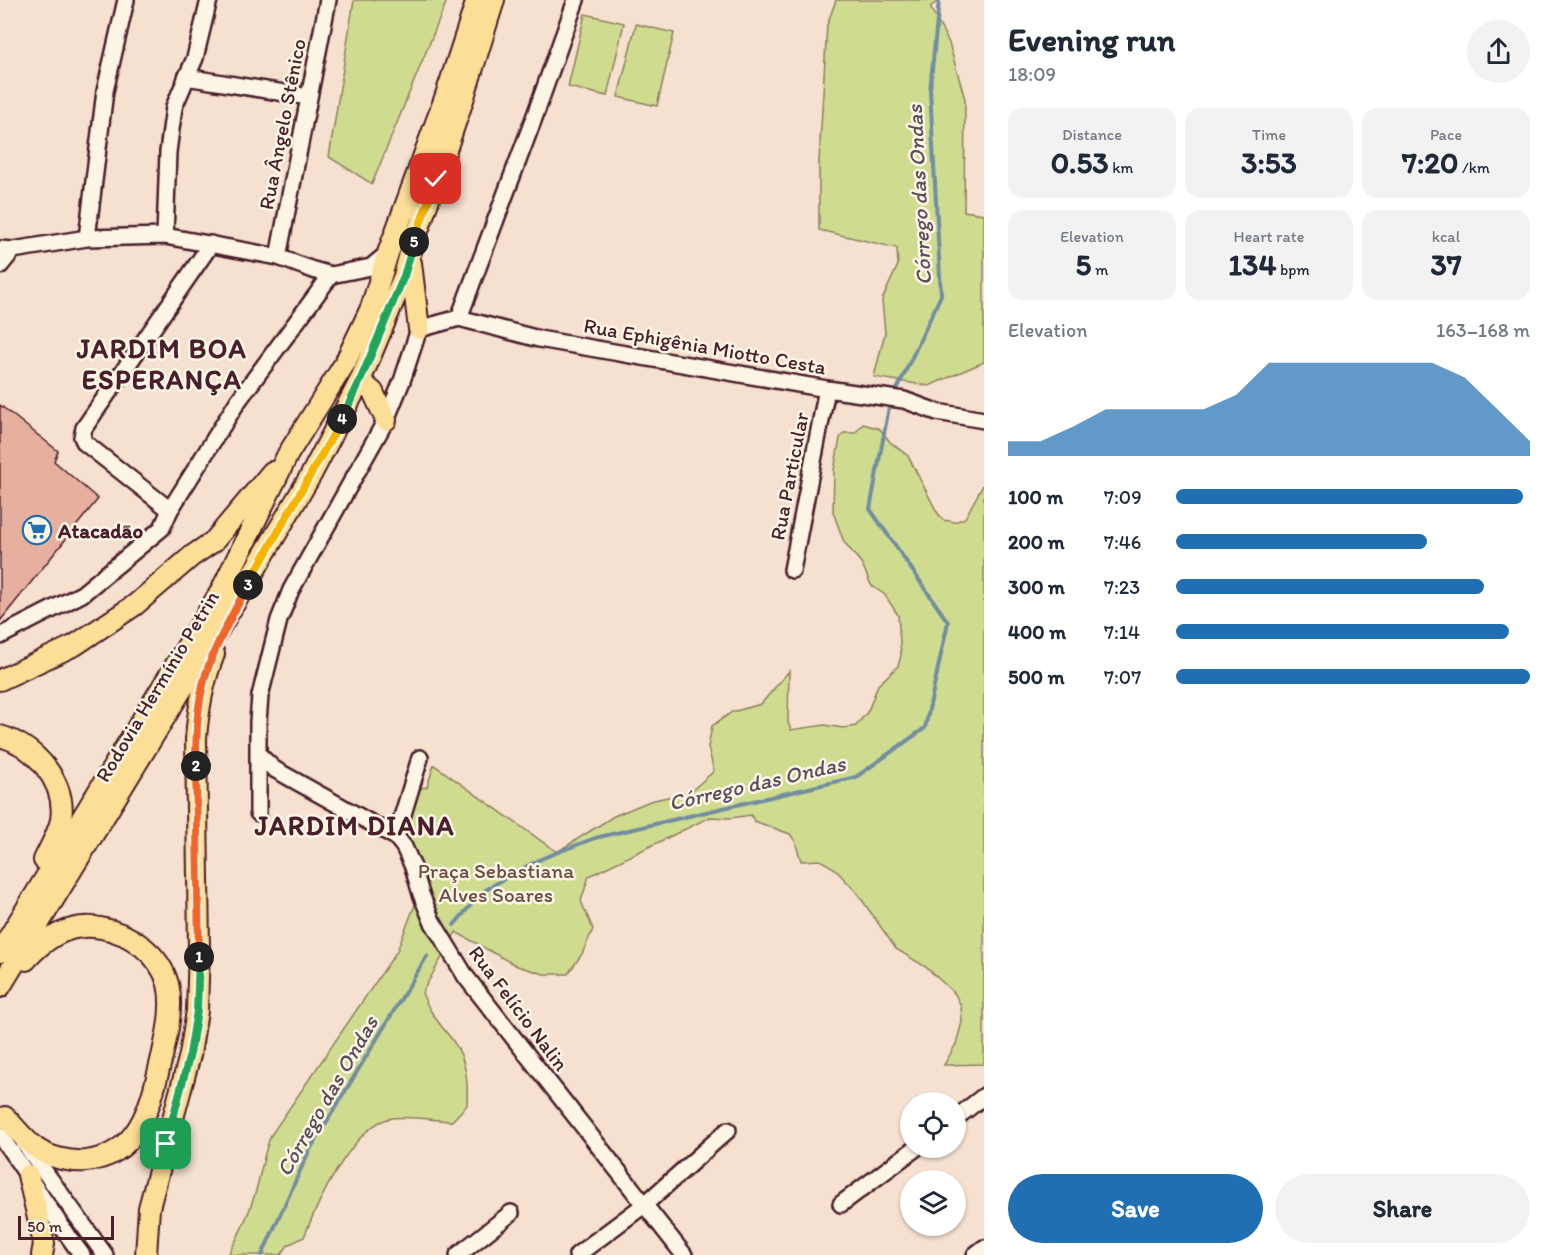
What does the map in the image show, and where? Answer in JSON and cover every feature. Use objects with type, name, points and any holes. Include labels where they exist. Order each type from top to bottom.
[{"type":"main road","name":"Rodovia Hermínio Petrin","points":[[0,951],[221,591],[288,454],[345,363],[365,323],[445,98],[477,0]]},
{"type":"main road","name":"Rodovia Hermínio Petrin","points":[[0,987],[256,568],[311,475],[360,381],[404,276],[494,0]]},
{"type":"main road","points":[[410,254],[419,329]]},
{"type":"main road","points":[[360,381],[373,393],[386,420]]},
{"type":"main road","points":[[0,680],[75,645],[135,605],[192,556],[214,541],[233,515],[288,454]]},
{"type":"main road","points":[[146,1255],[149,1208],[190,1054],[197,1011],[200,948],[196,739],[198,714],[206,674],[256,568]]},
{"type":"main road","points":[[0,736],[14,739],[27,747],[39,759],[53,781],[60,799],[61,818],[58,831],[0,951]]},
{"type":"main road","points":[[0,993],[39,944],[68,929],[94,926],[115,931],[137,942],[155,959],[168,983],[169,1008],[168,1035],[150,1106],[136,1132],[120,1149],[99,1160],[78,1161],[55,1157],[36,1148],[2,1113]]},
{"type":"main road","points":[[28,1175],[44,1244],[42,1255]]},
{"type":"street","points":[[87,238],[105,91],[126,0]]},
{"type":"street","points":[[165,236],[168,152],[174,107],[195,58],[209,0]]},
{"type":"street","name":"Rua Ângelo Stênico","points":[[278,257],[328,0]]},
{"type":"street","points":[[258,813],[260,696],[279,620],[291,590],[386,420],[419,329],[459,318],[576,0]]},
{"type":"street","points":[[186,77],[309,98]]},
{"type":"street","points":[[0,266],[7,250],[87,238],[165,236],[278,257],[331,275],[371,267],[388,254]]},
{"type":"street","points":[[170,510],[85,443],[82,434],[211,244]]},
{"type":"street","points":[[0,636],[82,594],[162,528],[170,510],[238,401],[331,275]]},
{"type":"street","name":"Rua Ephigênia Miotto Cesta","points":[[459,318],[539,339],[827,389],[904,400],[937,412],[984,420]]},
{"type":"street","name":"Rua Particular","points":[[792,570],[827,389]]},
{"type":"street","points":[[258,754],[274,769],[307,789],[396,837],[420,758]]},
{"type":"street","name":"Rua Felício Nalin","points":[[396,837],[404,847],[413,867],[432,921],[466,977],[684,1255]]},
{"type":"street","points":[[966,1110],[984,1096]]},
{"type":"street","points":[[2,1113],[105,1255]]},
{"type":"street","points":[[577,1255],[644,1205],[728,1130]]},
{"type":"street","points":[[0,1137],[28,1175],[57,1223],[82,1255]]},
{"type":"street","points":[[842,1204],[903,1158]]},
{"type":"street","points":[[458,1255],[511,1213]]},
{"type":"street","points":[[975,1255],[984,1248]]},
{"type":"green space","points":[[354,0],[445,0],[446,3],[372,184],[329,157]]},
{"type":"green space","points":[[836,0],[940,0],[930,7],[949,43],[965,99],[964,211],[984,214],[984,362],[929,386],[874,377],[885,333],[882,300],[898,265],[897,248],[819,230],[819,161],[827,25]]},
{"type":"green space","points":[[585,14],[624,23],[607,96],[568,87]]},
{"type":"green space","points":[[636,24],[674,33],[657,106],[618,97]]},
{"type":"green space","name":"Praça Sebastiana Alves Soares","points":[[863,424],[880,429],[890,442],[908,456],[943,520],[955,522],[965,518],[984,483],[984,1064],[944,1065],[956,1044],[962,1022],[961,1006],[955,994],[926,967],[896,949],[858,894],[834,868],[820,860],[801,861],[795,841],[790,834],[754,821],[751,815],[731,818],[710,817],[589,876],[581,901],[593,929],[582,954],[568,974],[544,974],[517,966],[456,932],[422,993],[432,1013],[458,1048],[467,1080],[467,1105],[452,1121],[392,1118],[378,1123],[364,1134],[339,1167],[304,1237],[288,1245],[281,1255],[228,1255],[252,1202],[271,1135],[397,951],[425,879],[411,844],[409,824],[414,802],[421,788],[427,787],[434,765],[557,852],[614,816],[650,801],[690,792],[714,771],[708,747],[712,726],[732,712],[761,704],[789,671],[788,722],[791,730],[825,725],[843,728],[856,726],[868,711],[878,685],[898,666],[901,656],[898,615],[885,595],[871,585],[862,564],[844,542],[833,512],[834,470],[840,438],[844,433],[855,433]]},
{"type":"building","name":"Atacadão","points":[[0,405],[58,451],[54,461],[98,499],[0,621]]},
{"type":"waterway","name":"Córrego das Ondas","points":[[895,394],[941,295],[930,90],[939,0]]},
{"type":"waterway","name":"Córrego das Ondas","points":[[454,925],[481,893],[543,858],[595,838],[856,777],[925,728],[948,622],[870,509],[892,401]]},
{"type":"waterway","name":"Córrego das Ondas","points":[[262,1255],[309,1151],[427,956]]},
{"type":"place","name":"Atacadão","points":[[37,530]]},
{"type":"district","name":"JARDIM BOA ESPERANÇA","points":[[162,364]]},
{"type":"district","name":"JARDIM DIANA","points":[[355,825]]},
{"type":"route","points":[[166,1144],[190,1054],[197,1011],[200,948],[196,739],[198,714],[206,674],[256,568],[311,475],[360,381],[404,276],[436,179]]}]
